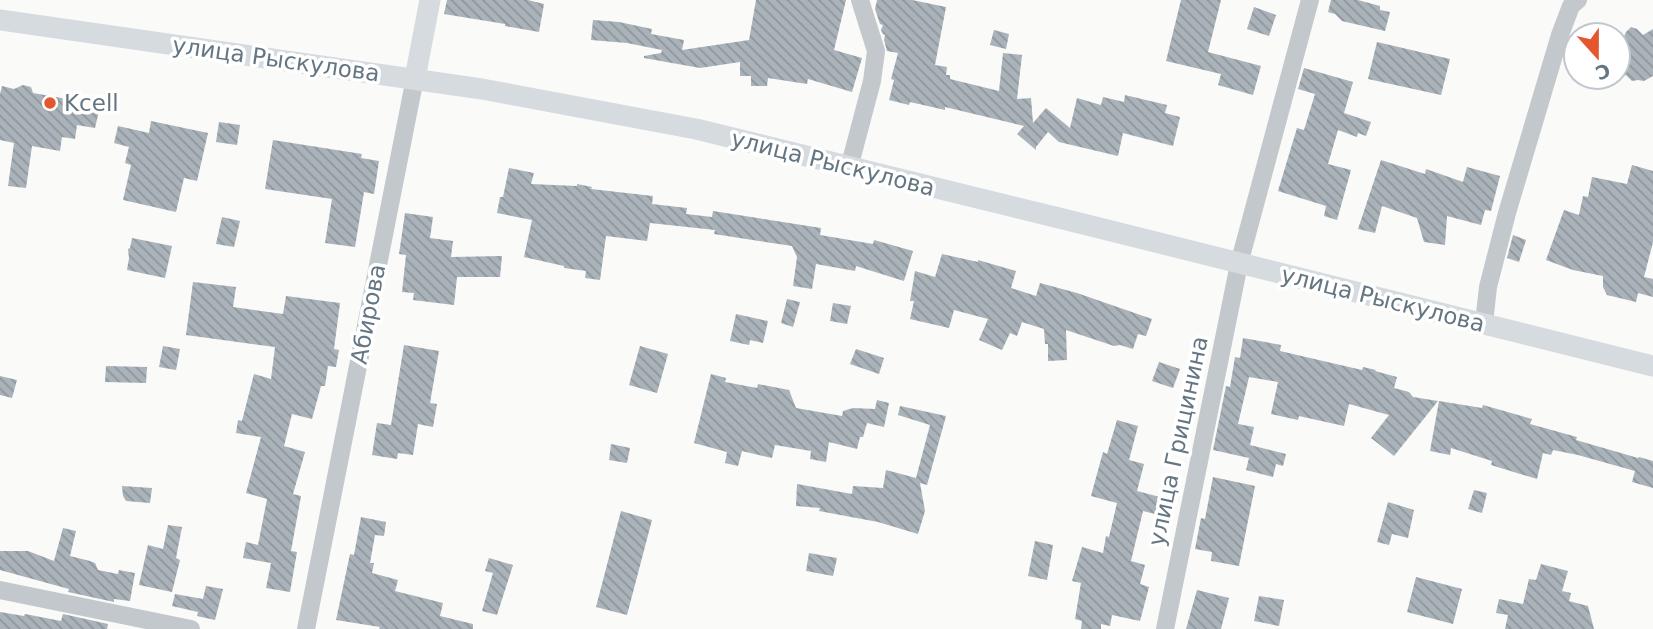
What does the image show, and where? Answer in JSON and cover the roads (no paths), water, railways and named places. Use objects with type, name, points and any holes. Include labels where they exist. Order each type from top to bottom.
[{"type":"main road","name":"Абирова","points":[[415,78],[429,0]]},
{"type":"main road","name":"улица Рыскулова","points":[[0,20],[415,78],[696,130],[1653,366]]},
{"type":"street","points":[[849,168],[872,81],[876,51],[860,0]]},
{"type":"street","name":"улица Грицинина","points":[[1165,629],[1239,264],[1310,0]]},
{"type":"street","points":[[1483,323],[1488,287],[1507,213],[1560,35],[1571,6],[1578,0]]},
{"type":"street","name":"Абирова","points":[[306,629],[415,78]]},
{"type":"street","points":[[0,590],[191,629]]},
{"type":"place","name":"Kcell","points":[[50,103]]}]
